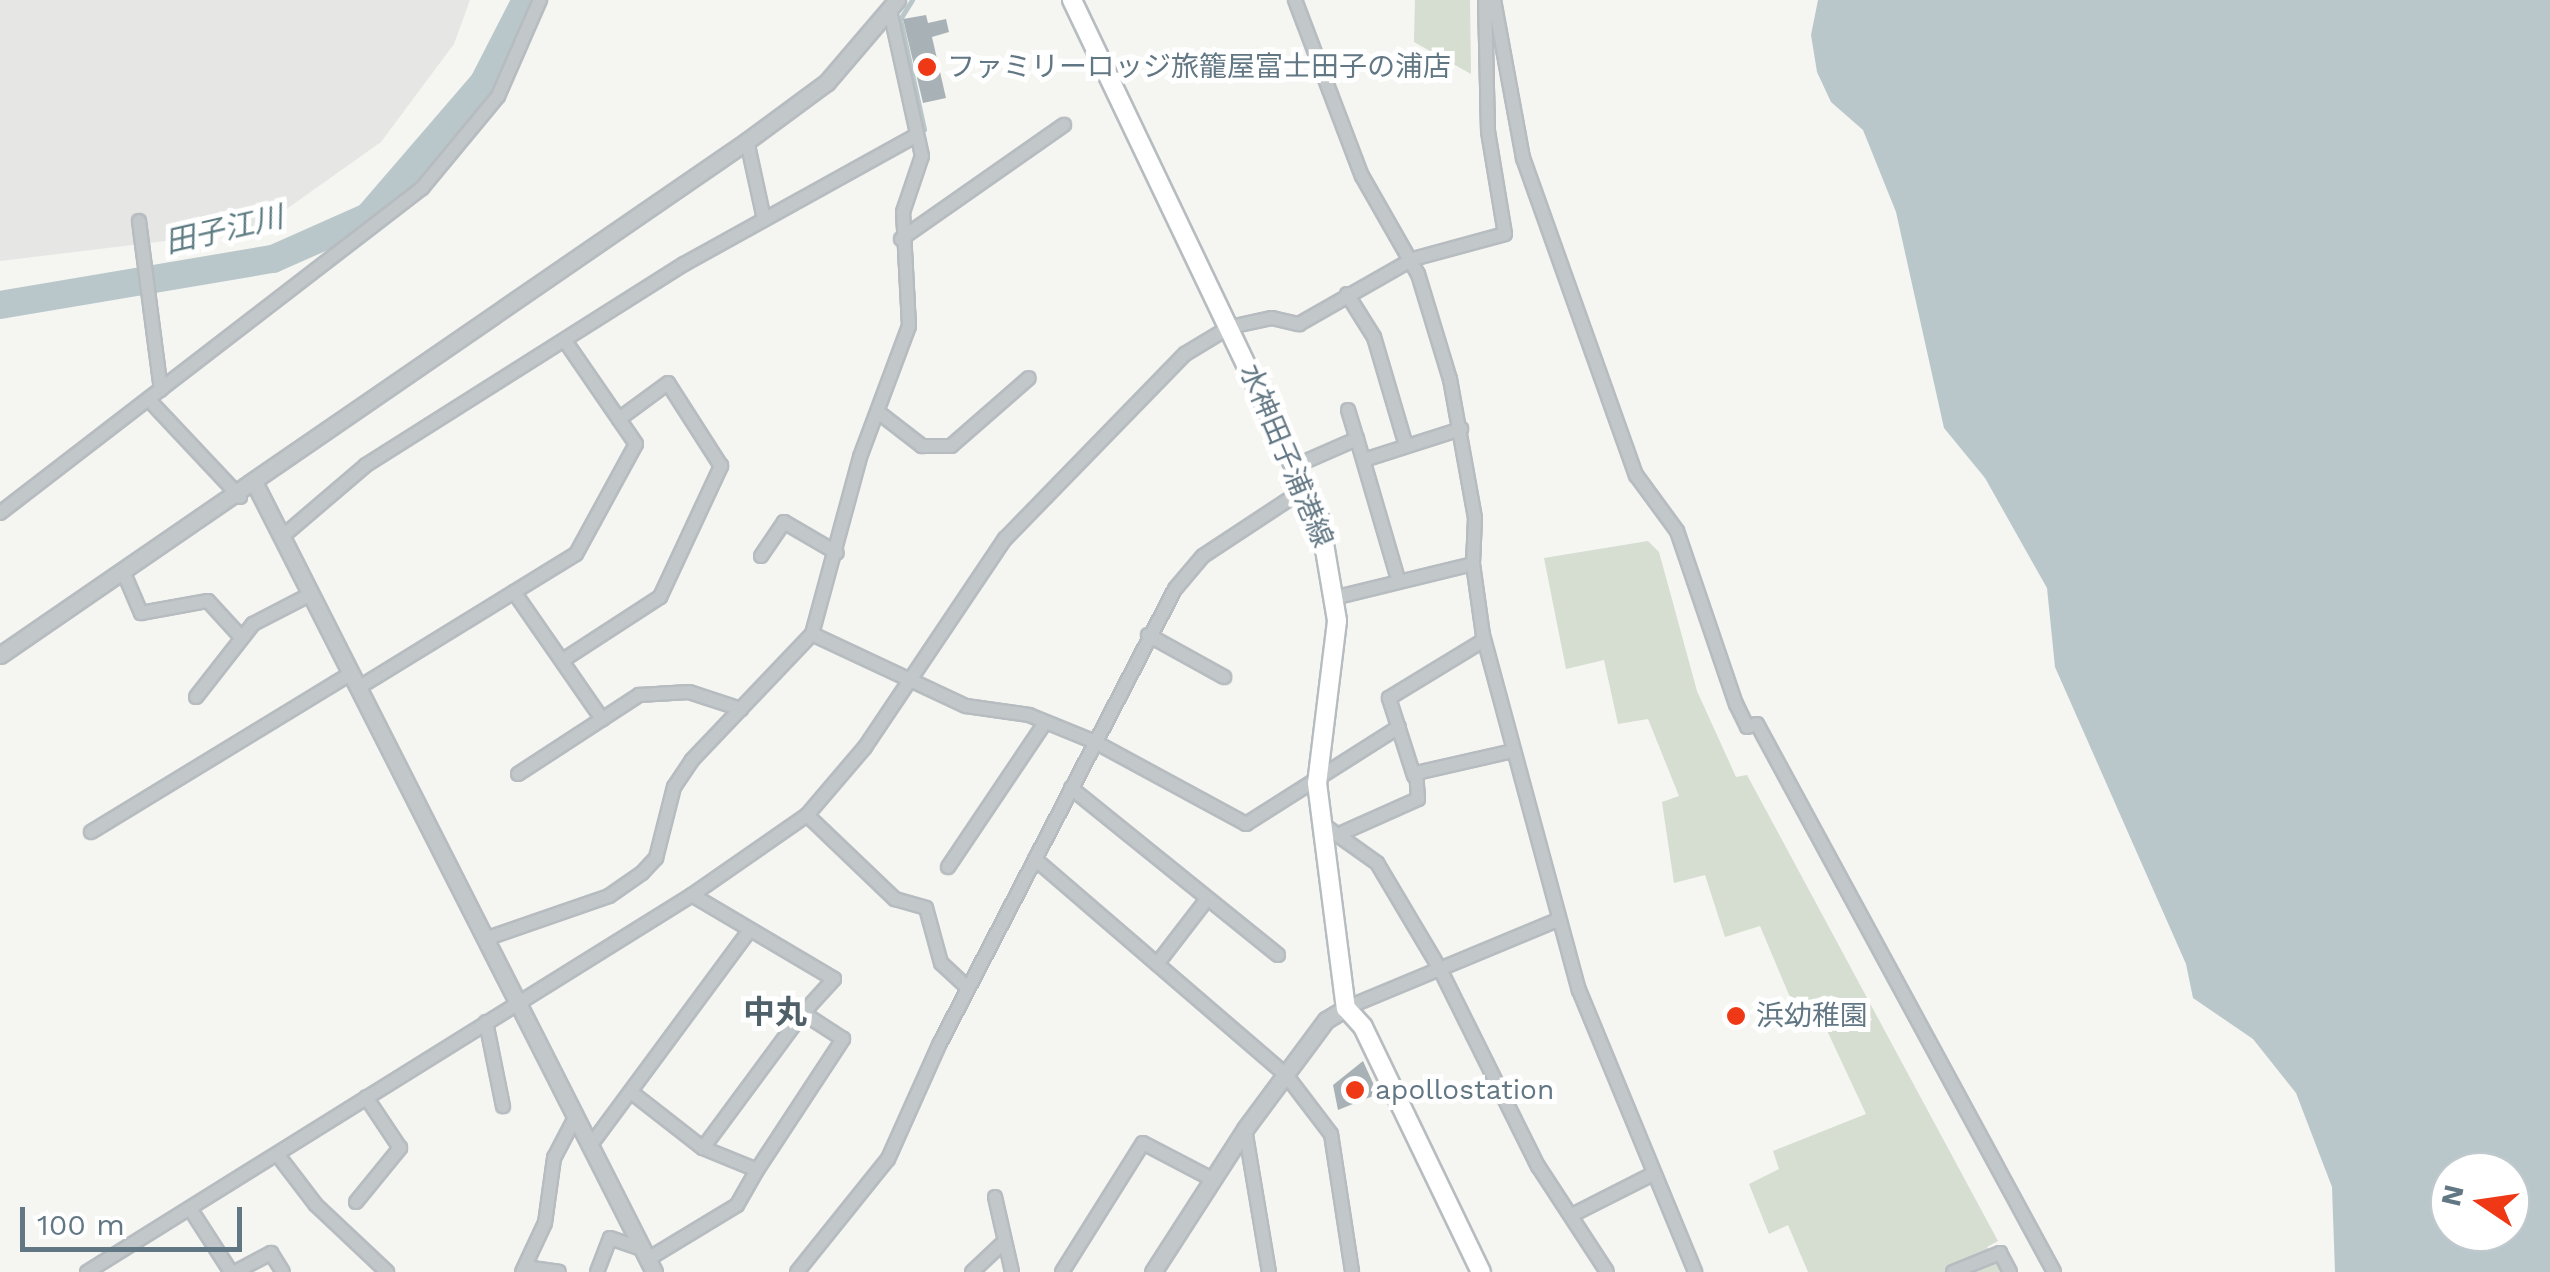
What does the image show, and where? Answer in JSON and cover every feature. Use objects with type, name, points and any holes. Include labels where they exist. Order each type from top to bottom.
[{"type":"main road","name":"水神田子浦港線","points":[[1072,0],[1306,488],[1338,597],[1317,779],[1334,829],[1346,1008],[1363,1027],[1481,1272]]},
{"type":"street","points":[[0,513],[422,188],[498,96],[540,0]]},
{"type":"street","points":[[1295,0],[1362,176],[1413,259],[1462,429],[1474,502],[1473,564],[1484,640],[1558,920],[1653,1174],[1695,1272]]},
{"type":"street","points":[[87,1272],[692,895],[806,815],[1046,491],[1185,354],[1230,327],[1272,318],[1300,324],[1413,259],[1506,234],[1488,132],[1485,0]]},
{"type":"street","points":[[1494,0],[1523,158],[1636,475],[1677,531],[1736,704],[1748,727],[1758,724],[2054,1272]]},
{"type":"street","points":[[485,938],[609,896],[642,873],[656,858],[674,787],[812,634],[878,412],[909,326],[901,240],[922,156],[894,6]]},
{"type":"street","points":[[0,655],[256,486],[747,140],[826,82],[894,6]]},
{"type":"street","points":[[901,240],[1064,125]]},
{"type":"street","points":[[283,536],[366,465],[764,219],[917,135]]},
{"type":"street","points":[[747,140],[764,219]]},
{"type":"street","points":[[139,220],[147,302],[162,390]]},
{"type":"street","points":[[1347,294],[1374,336],[1405,442]]},
{"type":"street","points":[[91,832],[576,554],[636,444],[566,342]]},
{"type":"street","points":[[878,412],[922,446],[951,446],[1029,378]]},
{"type":"street","points":[[563,660],[660,597],[722,466],[668,384],[619,419]]},
{"type":"street","points":[[149,400],[240,497]]},
{"type":"street","points":[[1348,410],[1367,459],[1398,578]]},
{"type":"street","points":[[1367,459],[1405,442],[1462,429]]},
{"type":"street","points":[[1304,462],[1357,439]]},
{"type":"street","points":[[256,486],[648,1260]]},
{"type":"street","points":[[797,1272],[888,1159],[968,988],[1148,636],[1203,556],[1306,488]]},
{"type":"street","points":[[761,556],[784,522],[838,553]]},
{"type":"street","points":[[1338,597],[1398,578],[1473,564]]},
{"type":"street","points":[[123,571],[141,613],[208,601],[241,636]]},
{"type":"street","points":[[514,592],[602,719]]},
{"type":"street","points":[[196,698],[241,636],[310,594]]},
{"type":"street","points":[[812,634],[913,675],[966,706],[1044,724],[1095,742],[1246,824],[1399,728]]},
{"type":"street","points":[[1148,636],[1224,677]]},
{"type":"street","points":[[1334,829],[1418,799],[1389,698],[1484,640]]},
{"type":"street","points":[[518,774],[638,695],[665,691],[741,709]]},
{"type":"street","points":[[948,867],[1044,724]]},
{"type":"street","points":[[1414,776],[1514,752]]},
{"type":"street","points":[[1071,788],[1204,903],[1234,916],[1278,955]]},
{"type":"street","points":[[806,815],[895,899],[926,908],[941,963],[968,988]]},
{"type":"street","points":[[1334,829],[1377,863],[1440,969],[1538,1166],[1606,1272]]},
{"type":"street","points":[[1035,859],[1286,1074],[1331,1134],[1352,1272]]},
{"type":"street","points":[[692,895],[747,934],[834,979],[803,1013],[703,1148]]},
{"type":"street","points":[[1157,964],[1204,903]]},
{"type":"street","points":[[1153,1272],[1245,1130],[1326,1020],[1346,1008],[1558,920]]},
{"type":"street","points":[[590,1146],[747,934]]},
{"type":"street","points":[[648,1260],[736,1205],[843,1038],[803,1013]]},
{"type":"street","points":[[486,1022],[503,1106]]},
{"type":"street","points":[[631,1092],[703,1148],[757,1170]]},
{"type":"street","points":[[356,1202],[400,1148],[366,1098]]},
{"type":"street","points":[[559,1272],[524,1270],[546,1223],[554,1158],[576,1116]]},
{"type":"street","points":[[1245,1130],[1270,1272]]},
{"type":"street","points":[[1062,1272],[1143,1143],[1212,1179]]},
{"type":"street","points":[[277,1154],[316,1205],[386,1272]]},
{"type":"street","points":[[1572,1215],[1653,1174]]},
{"type":"street","points":[[994,1197],[1012,1272]]},
{"type":"street","points":[[191,1210],[233,1272],[271,1253],[283,1272]]},
{"type":"street","points":[[597,1272],[610,1238],[648,1260]]},
{"type":"street","points":[[972,1272],[1004,1242]]},
{"type":"street","points":[[1953,1272],[2000,1253],[2010,1272]]},
{"type":"shaded area","points":[[0,0],[470,0],[454,44],[381,142],[257,230],[0,261]]},
{"type":"shaded area","points":[[1415,0],[1470,0],[1471,74],[1414,42]]},
{"type":"shaded area","points":[[1818,0],[2550,0],[2550,1272],[2335,1272],[2332,1187],[2296,1093],[2253,1039],[2193,998],[2186,964],[2055,667],[2047,588],[1985,478],[1944,428],[1896,212],[1863,130],[1831,102],[1817,72],[1811,35]]},
{"type":"shaded area","points":[[1648,541],[1659,552],[1697,691],[1736,777],[1747,775],[1998,1241],[1987,1247],[2003,1272],[1808,1272],[1788,1225],[1769,1234],[1749,1184],[1779,1169],[1773,1151],[1866,1114],[1823,1022],[1803,1028],[1760,926],[1725,937],[1705,875],[1674,883],[1662,802],[1679,796],[1648,719],[1618,724],[1604,660],[1566,669],[1544,558]]},
{"type":"building","name":"ファミリーロッジ旅籠屋富士田子の浦店","points":[[926,15],[928,23],[946,19],[949,32],[932,37],[946,98],[923,103],[903,19]]},
{"type":"building","name":"apollostation","points":[[1363,1061],[1378,1094],[1338,1110],[1333,1085]]},
{"type":"waterway","name":"田子江川","points":[[0,305],[273,259],[368,217],[484,82],[526,0]]},
{"type":"waterway","points":[[912,0],[900,19],[924,129]]},
{"type":"place","name":"ファミリーロッジ旅籠屋富士田子の浦店","points":[[927,67]]},
{"type":"place","name":"浜幼稚園","points":[[1736,1016]]},
{"type":"place","name":"apollostation","points":[[1355,1090]]},
{"type":"district","name":"中丸","points":[[775,1012]]}]
